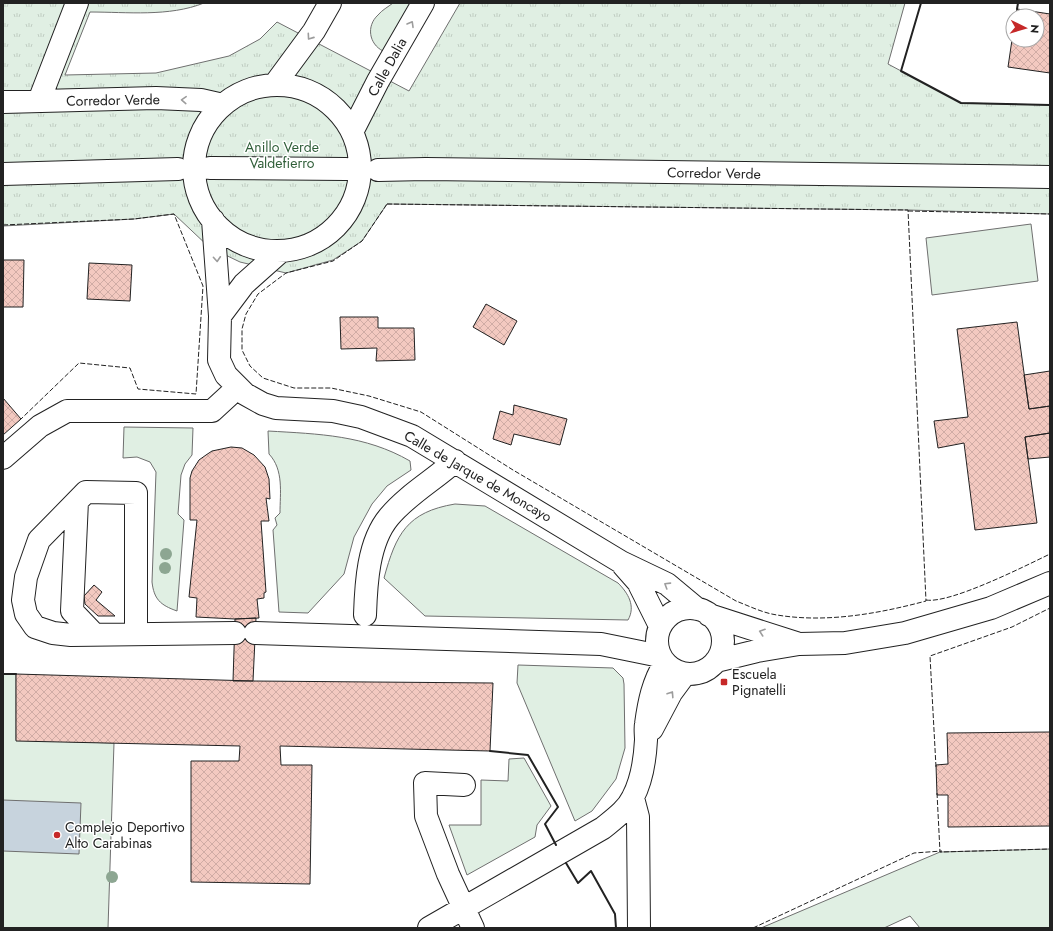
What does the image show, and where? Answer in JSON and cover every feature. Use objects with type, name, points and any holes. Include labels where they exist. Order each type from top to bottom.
[{"type":"street","points":[[39,101],[77,3]]},
{"type":"street","points":[[275,84],[314,31],[330,3]]},
{"type":"street","name":"Calle Dalia","points":[[352,132],[378,81],[423,3]]},
{"type":"street","points":[[275,84],[294,86],[318,95],[328,102],[342,116],[352,132],[358,151],[360,170],[357,189],[352,204],[343,218],[332,230],[305,246],[281,251],[262,249],[236,240],[213,220],[203,204],[197,190],[194,168],[196,151],[202,133],[211,118],[223,105],[238,94],[256,87],[275,84]]},
{"type":"street","name":"Corredor Verde","points":[[3,102],[156,98],[201,100],[223,105]]},
{"type":"street","points":[[210,168],[346,170]]},
{"type":"street","points":[[3,174],[178,169]]},
{"type":"street","name":"Corredor Verde","points":[[378,170],[426,169],[1050,178]]},
{"type":"street","name":"Calle de Jarque de Moncayo","points":[[213,220],[220,316],[220,360],[226,375],[237,388],[258,402],[269,406],[290,410],[333,411],[382,423],[418,439],[621,562],[667,584],[703,612],[799,644]]},
{"type":"street","points":[[220,316],[244,284],[281,251]]},
{"type":"street","points":[[3,458],[40,426],[66,411],[212,411],[237,388]]},
{"type":"street","points":[[365,615],[366,585],[370,562],[378,537],[388,517],[455,461]]},
{"type":"street","points":[[136,634],[136,493],[86,492],[38,540],[26,577],[23,600],[26,614],[35,627],[53,633],[94,634],[136,634],[245,633],[601,644],[662,659],[677,672],[685,674],[699,673],[716,661],[722,645],[722,636],[719,628],[703,612],[687,608],[667,617],[659,629],[657,640],[662,659],[652,690],[646,726],[646,740],[641,778],[633,798],[621,813],[603,828],[469,918],[429,928]]},
{"type":"street","points":[[77,501],[72,611],[94,634]]},
{"type":"street","name":"Calle de Jarque de Moncayo","points":[[621,562],[638,582],[659,629]]},
{"type":"street","name":"Calle de Jarque de Moncayo","points":[[716,661],[757,651],[799,644],[845,643],[905,633],[991,608],[1050,583]]},
{"type":"street","points":[[601,644],[659,629]]},
{"type":"street","points":[[646,740],[671,693],[685,674]]},
{"type":"street","points":[[464,785],[426,783],[426,816],[448,874],[469,918]]},
{"type":"street","points":[[633,798],[638,817],[639,928]]},
{"type":"green space","name":"Anillo Verde Valdefierro","points":[[3,3],[204,3],[162,12],[90,12],[65,75],[156,73],[229,56],[260,39],[277,22],[409,91],[460,3],[905,3],[888,64],[961,103],[1050,105],[1050,214],[908,210],[387,204],[362,241],[333,260],[286,273],[240,262],[209,247],[174,214],[134,219],[3,226]]},
{"type":"green space","points":[[393,3],[411,3],[383,51],[378,48],[372,39],[372,24],[374,19],[381,12]]},
{"type":"green space","points":[[1031,224],[1038,281],[932,295],[926,238]]},
{"type":"green space","points":[[124,427],[193,428],[192,455],[185,464],[181,475],[178,514],[184,520],[177,611],[159,601],[154,593],[152,582],[156,472],[150,462],[137,457],[123,458]]},
{"type":"green space","points":[[268,431],[341,437],[376,446],[393,452],[410,461],[411,470],[387,486],[372,504],[354,537],[344,574],[308,613],[279,612],[273,530],[277,525],[275,518],[280,513],[280,482],[277,467],[269,454]]},
{"type":"green space","points":[[455,504],[485,506],[618,583],[628,595],[630,600],[631,610],[628,620],[425,616],[384,578],[393,549],[399,537],[406,528],[415,519],[425,513]]},
{"type":"green space","points":[[518,665],[613,668],[623,678],[625,748],[616,779],[592,811],[575,821],[517,683]]},
{"type":"green space","name":"Complejo Deportivo Alto Carabinas","points":[[3,674],[16,674],[16,740],[114,743],[108,928],[3,928]]},
{"type":"green space","points":[[524,758],[551,806],[537,825],[535,837],[467,875],[449,825],[481,825],[481,780],[508,781],[509,759]]},
{"type":"green space","points":[[1050,849],[1050,928],[920,928],[910,916],[884,928],[761,928],[940,852]]},
{"type":"shaded area","points":[[3,800],[81,803],[79,854],[3,851]]},
{"type":"building","points":[[1045,13],[1050,14],[1050,73],[1008,67],[1011,48],[1045,48]]},
{"type":"building","points":[[3,260],[24,260],[23,307],[3,307]]},
{"type":"building","points":[[89,263],[132,265],[130,301],[87,299]]},
{"type":"building","points":[[486,304],[517,321],[504,345],[473,327]]},
{"type":"building","points":[[340,317],[378,317],[378,328],[414,328],[415,360],[376,361],[377,348],[341,349]]},
{"type":"building","points":[[1017,322],[1029,409],[1050,406],[1050,433],[1025,437],[1037,523],[975,530],[964,443],[938,448],[934,421],[968,417],[957,329]]},
{"type":"building","points":[[1050,371],[1050,406],[1029,409],[1024,375]]},
{"type":"building","points":[[3,398],[21,419],[3,435]]},
{"type":"building","points":[[514,405],[567,419],[560,445],[514,434],[511,445],[493,439],[500,411],[513,415]]},
{"type":"building","points":[[1050,433],[1050,457],[1028,459],[1025,437]]},
{"type":"building","points":[[231,447],[242,448],[254,455],[265,467],[269,479],[270,499],[266,498],[269,521],[261,521],[266,592],[264,593],[264,598],[257,599],[259,618],[235,619],[196,617],[197,598],[189,597],[197,520],[190,520],[190,478],[192,471],[199,460],[212,451]]},
{"type":"building","points":[[94,585],[102,592],[96,600],[115,616],[98,616],[85,604],[84,596]]},
{"type":"building","points":[[256,618],[253,681],[233,681],[235,619]]},
{"type":"building","points":[[16,674],[253,681],[493,683],[490,751],[280,746],[281,765],[312,765],[310,884],[191,882],[191,761],[239,761],[240,746],[16,741]]},
{"type":"building","points":[[1050,732],[1050,826],[948,827],[948,795],[937,795],[936,765],[948,764],[947,733]]},
{"type":"fence","points":[[387,204],[908,210],[926,601],[889,610],[833,618],[795,617],[761,611],[736,601],[513,470],[421,412],[369,396],[331,388],[294,388],[263,378],[250,366],[242,350],[242,329],[246,314],[258,294],[286,273],[333,261],[362,241],[387,204]]},
{"type":"fence","points":[[908,211],[1050,214]]},
{"type":"fence","points":[[3,225],[134,219],[174,214],[203,286],[196,394],[138,389],[130,368],[79,363],[21,419]]},
{"type":"fence","points":[[926,600],[937,600],[952,596],[988,583],[1050,554]]},
{"type":"fence","points":[[936,767],[930,656],[1012,627],[1050,608]]},
{"type":"fence","points":[[937,793],[940,852],[1050,849]]},
{"type":"fence","points":[[753,928],[914,853],[942,851]]},
{"type":"wall","points":[[921,3],[901,71],[961,103],[1050,105]]},
{"type":"wall","points":[[1017,8],[1018,3]]},
{"type":"wall","points":[[3,674],[16,674]]},
{"type":"wall","points":[[490,751],[528,755],[558,807],[545,824],[556,845]]},
{"type":"wall","points":[[566,863],[578,883],[591,871],[615,914],[616,928]]},
{"type":"place","name":"Escuela Pignatelli","points":[[724,682]]},
{"type":"place","name":"Complejo Deportivo Alto Carabinas","points":[[57,835]]}]
